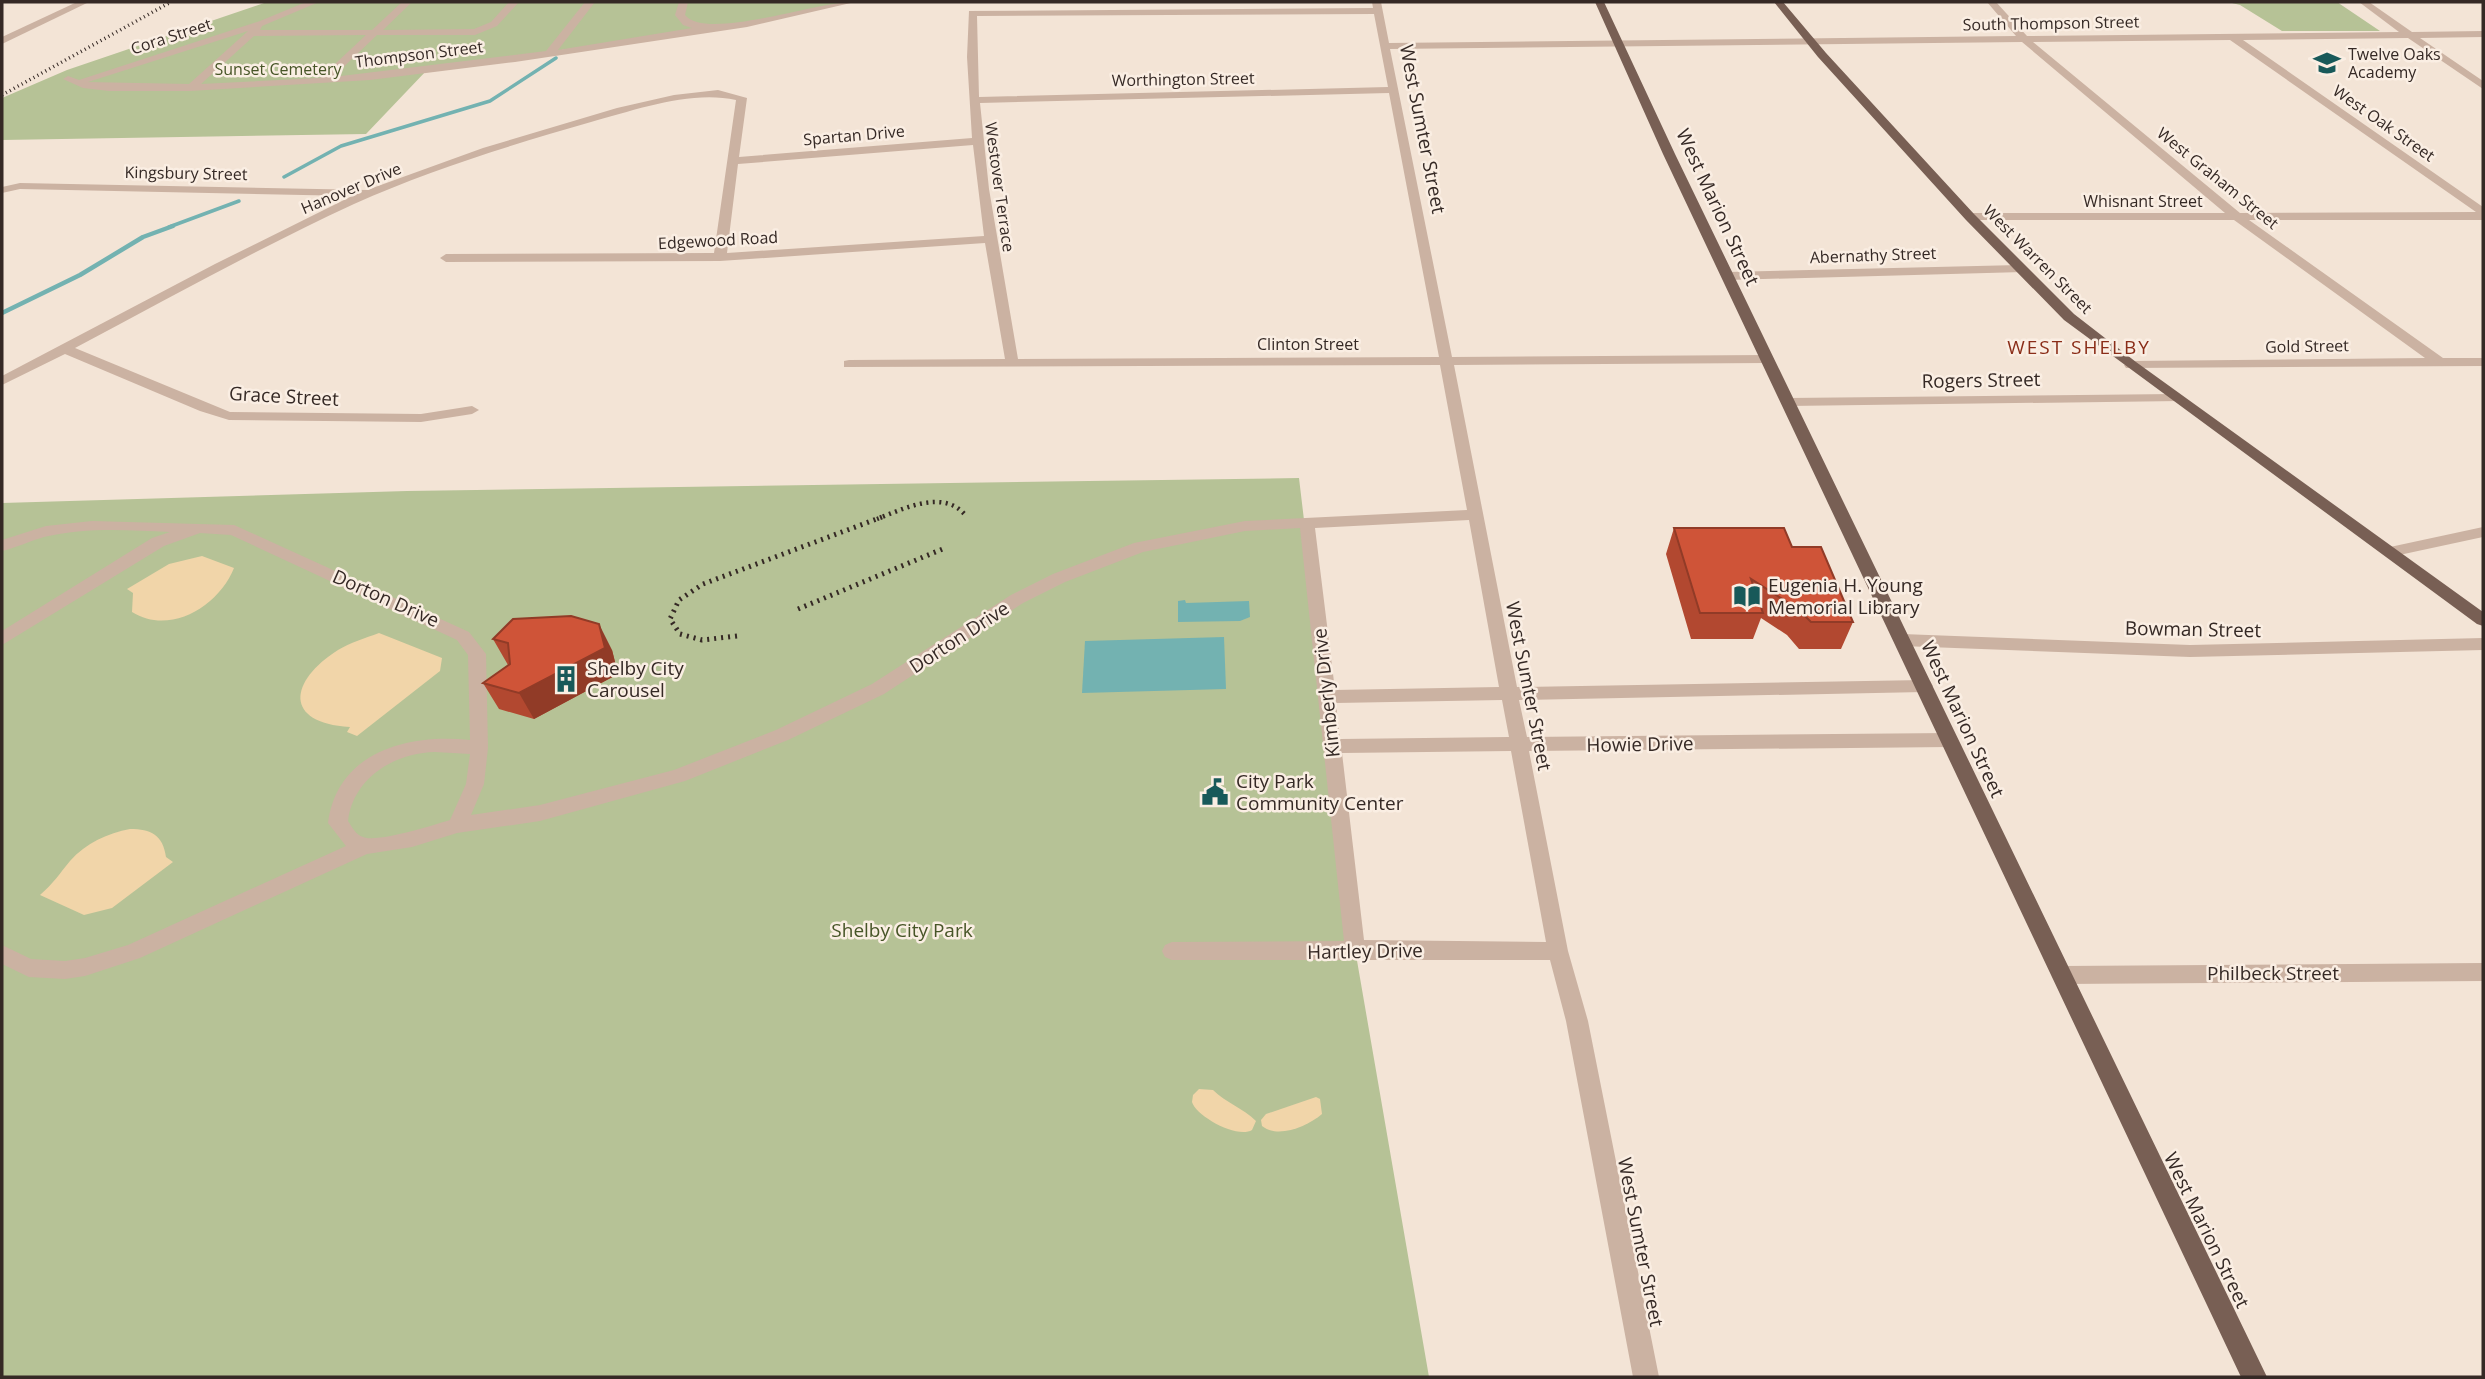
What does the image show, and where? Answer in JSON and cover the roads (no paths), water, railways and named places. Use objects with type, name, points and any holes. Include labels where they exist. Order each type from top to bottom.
[{"type":"main road","name":"West Marion Street","points":[[1600,2],[1767,359],[2254,1377]]},
{"type":"main road","name":"West Warren Street","points":[[1778,2],[1970,218],[2019,269],[2093,338],[2483,620]]},
{"type":"street","points":[[2,41],[84,2]]},
{"type":"street","name":"Cora Street","points":[[73,81],[263,23],[314,2]]},
{"type":"street","points":[[323,81],[407,2]]},
{"type":"street","points":[[252,33],[475,32],[486,30],[499,20],[514,2]]},
{"type":"street","points":[[550,53],[590,2]]},
{"type":"street","name":"Thompson Street","points":[[683,2],[680,15],[691,25],[731,24]]},
{"type":"street","name":"Thompson Street","points":[[73,81],[190,88],[323,81],[409,73],[790,16],[850,2]]},
{"type":"street","name":"West Graham Street","points":[[1991,2],[2024,39],[2236,217],[2439,362]]},
{"type":"street","points":[[2363,2],[2483,86]]},
{"type":"street","name":"Westover Terrace","points":[[1012,363],[977,141],[971,64],[972,13],[1377,7]]},
{"type":"street","name":"West Sumter Street","points":[[1377,7],[1558,951],[1577,1021],[1646,1377]]},
{"type":"street","points":[[190,88],[263,23]]},
{"type":"street","name":"South Thompson Street","points":[[1385,46],[2483,34]]},
{"type":"street","name":"West Oak Street","points":[[2233,37],[2483,214]]},
{"type":"street","name":"Worthington Street","points":[[974,100],[1394,90]]},
{"type":"street","name":"Hanover Drive","points":[[2,381],[371,193],[640,104],[704,94],[738,94],[742,98],[742,104],[734,161]]},
{"type":"street","name":"Spartan Drive","points":[[734,161],[977,141]]},
{"type":"street","points":[[720,257],[734,161]]},
{"type":"street","name":"Kingsbury Street","points":[[2,190],[20,186],[371,193]]},
{"type":"street","name":"Whisnant Street","points":[[1970,218],[2483,214]]},
{"type":"street","name":"Edgewood Road","points":[[446,258],[720,257],[991,239]]},
{"type":"street","name":"Abernathy Street","points":[[1728,276],[2019,269]]},
{"type":"street","name":"Grace Street","points":[[65,349],[229,416],[421,418],[472,410]]},
{"type":"street","name":"Clinton Street","points":[[849,364],[1767,359]]},
{"type":"street","points":[[2468,362],[2483,376]]},
{"type":"street","name":"Gold Street","points":[[2130,365],[2483,362]]},
{"type":"street","name":"Rogers Street","points":[[1788,402],[2175,397]]},
{"type":"street","name":"Dorton Drive","points":[[2,954],[29,968],[44,970],[65,970],[104,962],[133,952],[363,847],[412,839],[457,825],[540,813],[678,776],[782,735],[878,689],[1017,599],[1059,578],[1140,547],[1211,531],[1307,522],[1476,515]]},
{"type":"street","name":"Kimberly Drive","points":[[1307,522],[1355,948]]},
{"type":"street","name":"Dorton Drive","points":[[2,546],[38,535],[102,523],[224,527],[449,627],[463,636],[477,654],[479,748],[475,783],[457,825]]},
{"type":"street","name":"Dorton Drive","points":[[2,639],[143,549],[176,534],[199,528]]},
{"type":"street","points":[[2390,552],[2483,532]]},
{"type":"street","name":"Bowman Street","points":[[1902,640],[2190,651],[2483,644]]},
{"type":"street","points":[[1326,696],[1924,686]]},
{"type":"street","name":"Howie Drive","points":[[1332,746],[1949,740]]},
{"type":"street","points":[[363,847],[351,840],[338,823],[342,800],[357,777],[370,767],[404,750],[431,745],[479,748]]},
{"type":"street","name":"Hartley Drive","points":[[1172,951],[1297,952],[1355,948],[1558,951]]},
{"type":"street","name":"Philbeck Street","points":[[2062,975],[2483,972]]},
{"type":"water","points":[[1185,600],[1186,603],[1249,601],[1250,617],[1240,621],[1178,622],[1178,601]]},
{"type":"water","points":[[1224,637],[1226,689],[1082,693],[1085,641]]},
{"type":"waterway","points":[[284,177],[341,146],[490,101],[556,58]]},
{"type":"waterway","points":[[169,227],[239,201]]},
{"type":"waterway","points":[[2,313],[80,275],[143,237],[173,226]]},
{"type":"railway","points":[[2,95],[171,2]]},
{"type":"railway","points":[[877,519],[911,506],[935,502],[946,503],[966,516]]},
{"type":"railway","points":[[737,636],[702,640],[680,634],[670,619],[679,600],[703,584],[882,517]]},
{"type":"railway","points":[[798,609],[945,548]]},
{"type":"place","name":"Twelve Oaks Academy","points":[[2327,63]]},
{"type":"place","name":"Eugenia H. Young Memorial Library","points":[[1747,596]]},
{"type":"place","name":"Shelby City Carousel","points":[[566,679]]},
{"type":"place","name":"City Park Community Center","points":[[1215,792]]},
{"type":"district","name":"WEST SHELBY","points":[[2079,347]]},
{"type":"park label","name":"Sunset Cemetery","points":[[278,69]]},
{"type":"park label","name":"Shelby City Park","points":[[902,930]]}]
